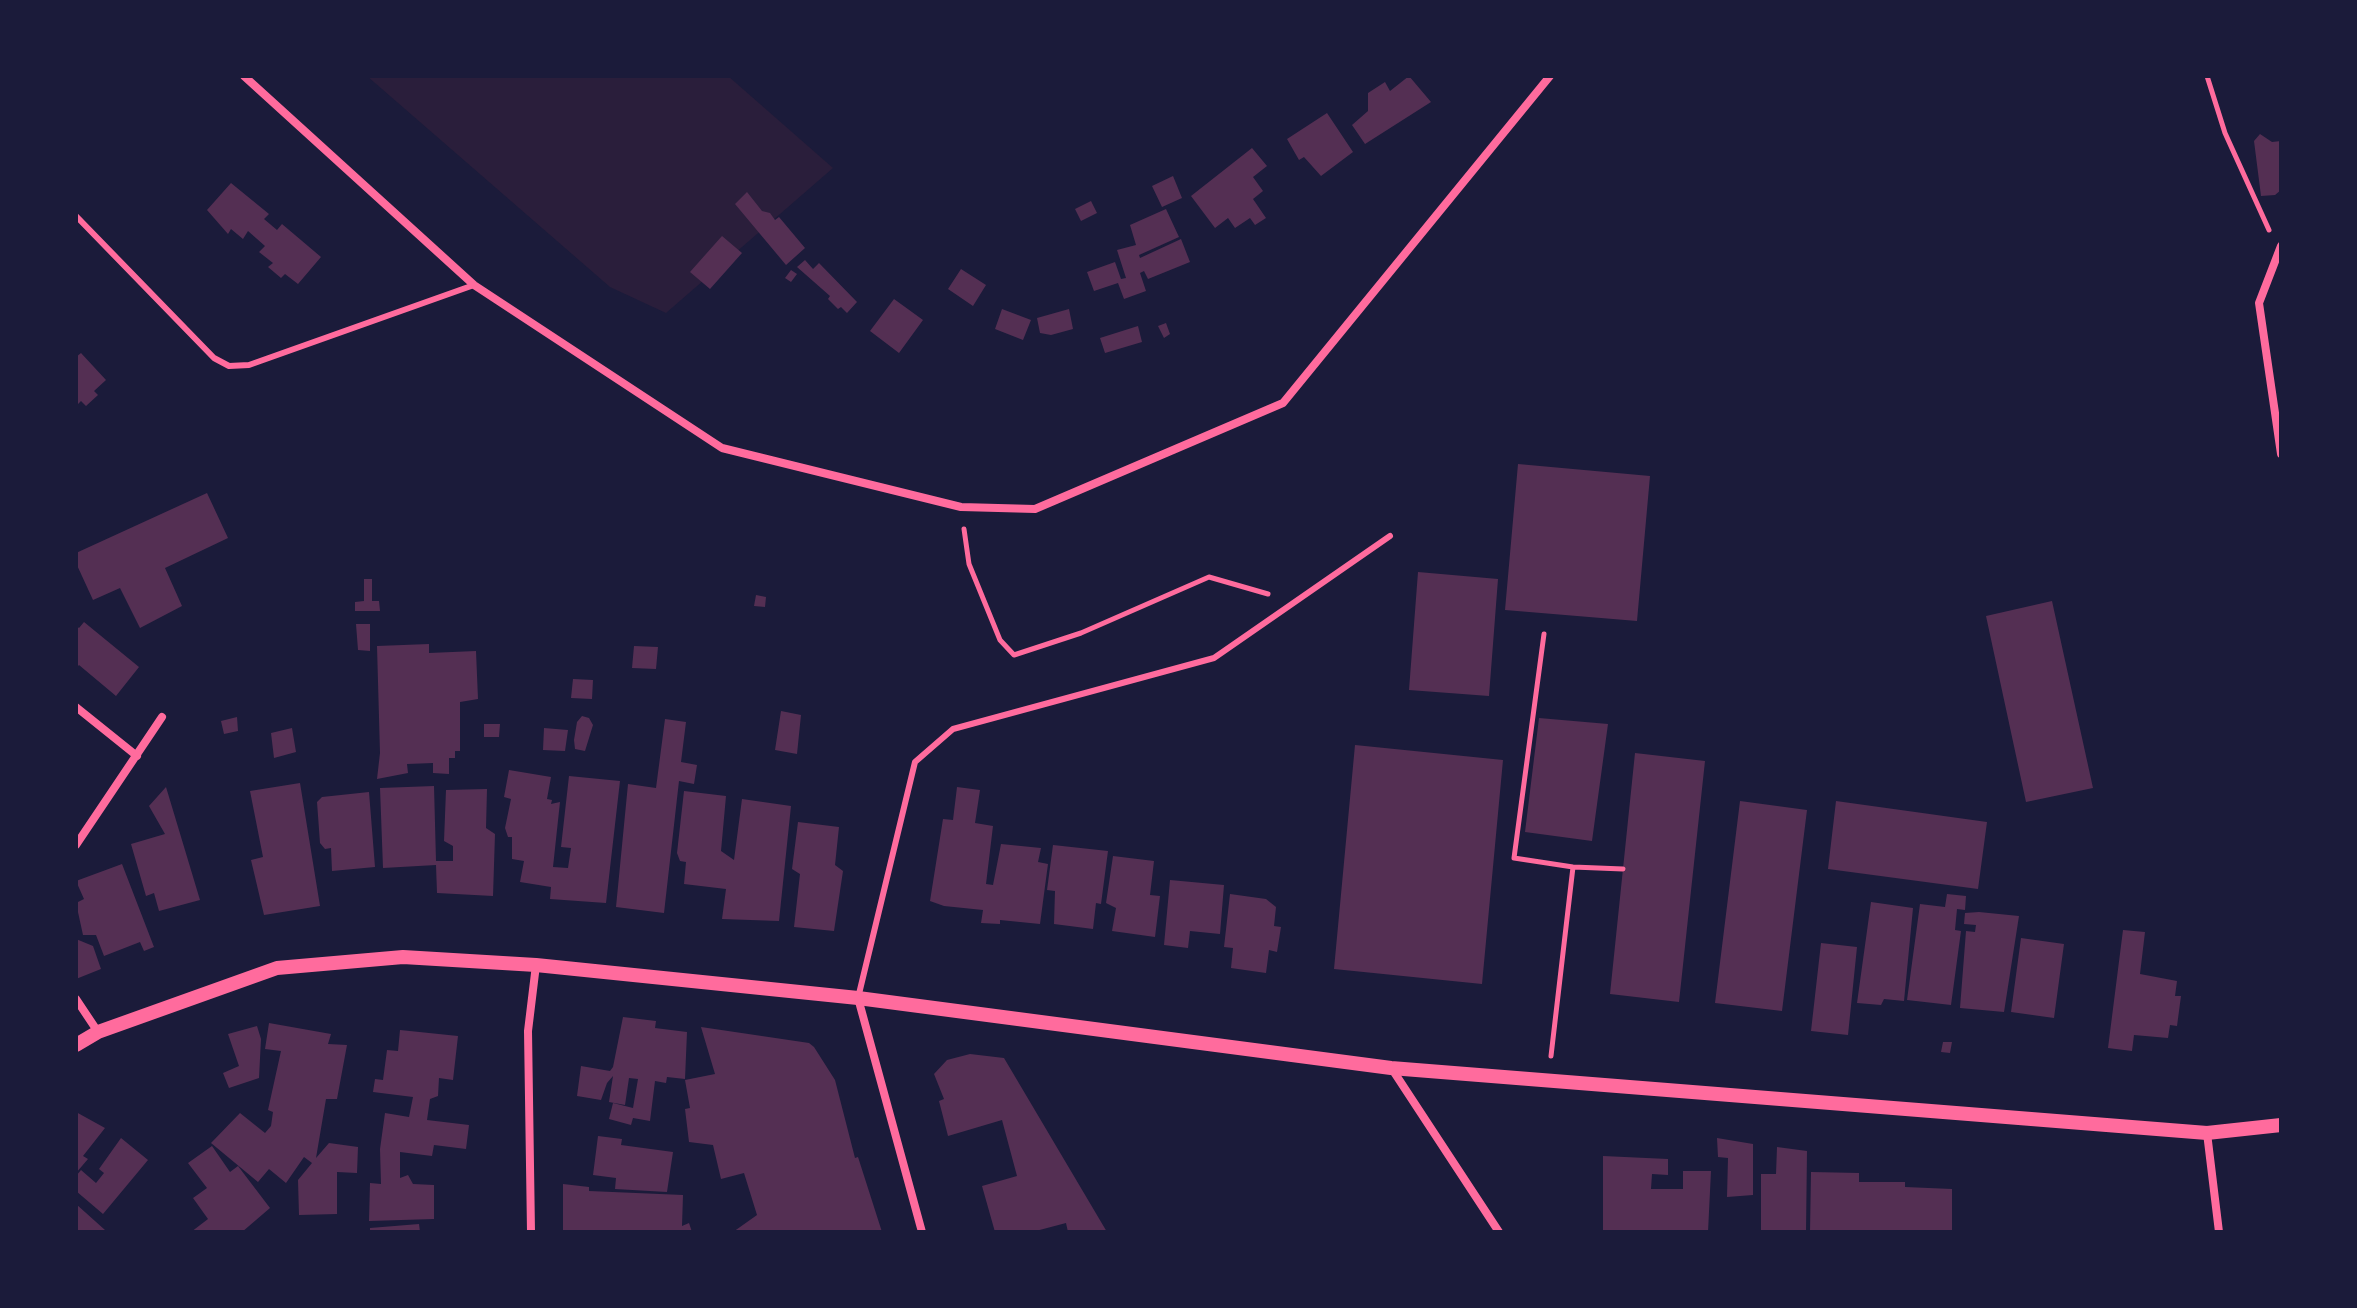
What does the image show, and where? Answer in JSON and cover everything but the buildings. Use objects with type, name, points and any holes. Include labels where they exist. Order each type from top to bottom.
[{"type":"street","points":[[244,76],[474,285],[722,448],[961,507],[1035,509],[1283,403],[1550,76]]},
{"type":"street","points":[[2280,247],[2259,303],[2281,454]]},
{"type":"street","points":[[76,707],[137,756]]},
{"type":"street","points":[[76,845],[162,717]]},
{"type":"street","points":[[76,1045],[98,1032],[277,968],[403,957],[536,965],[858,998],[1391,1068],[2207,1133],[2281,1125]]},
{"type":"street","points":[[531,1232],[528,1031],[536,965]]},
{"type":"street","points":[[858,998],[922,1232]]},
{"type":"street","points":[[76,999],[98,1032]]},
{"type":"street","points":[[1391,1068],[1499,1232]]},
{"type":"street","points":[[2207,1133],[2219,1232]]},
{"type":"lane","points":[[76,216],[214,358],[229,366],[249,365],[474,285]]},
{"type":"lane","points":[[858,998],[915,762],[953,729],[1214,658],[1390,536]]},
{"type":"path","points":[[2207,76],[2225,133],[2280,247]]},
{"type":"path","points":[[961,507],[969,564],[1000,640],[1014,655],[1081,633],[1209,577],[1295,602]]},
{"type":"path","points":[[1544,634],[1514,858],[1573,867],[1623,869]]},
{"type":"path","points":[[1549,1081],[1573,867]]},
{"type":"shaded area","points":[[367,76],[728,76],[833,168],[666,313],[610,287]]}]
